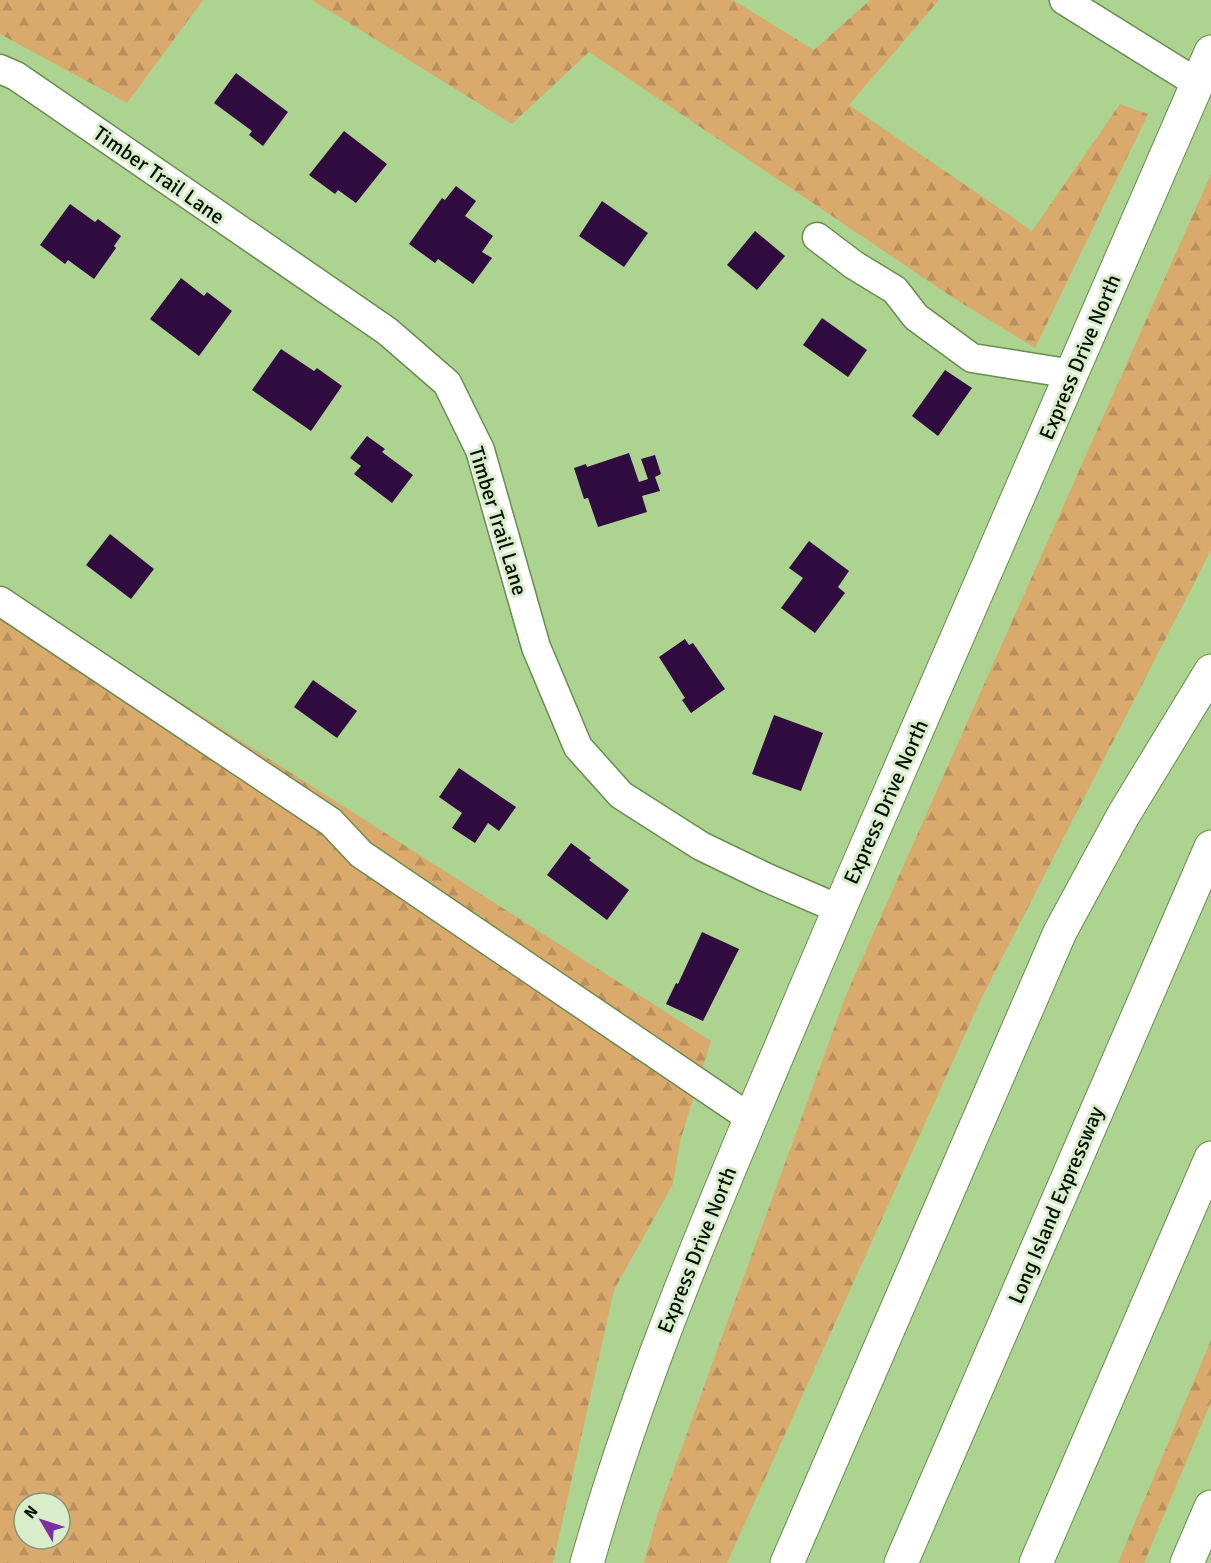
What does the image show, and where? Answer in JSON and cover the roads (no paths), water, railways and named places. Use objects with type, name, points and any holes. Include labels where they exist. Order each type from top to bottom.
[{"type":"main road","name":"Express Drive North","points":[[587,1563],[652,1362],[706,1223],[839,909],[1211,52]]},
{"type":"main road","points":[[787,1563],[1060,932],[1124,814],[1211,671]]},
{"type":"main road","name":"Long Island Expressway","points":[[901,1563],[1211,848]]},
{"type":"main road","points":[[1036,1563],[1211,1158]]},
{"type":"main road","points":[[1187,1563],[1211,1507]]},
{"type":"street","points":[[1064,0],[1197,83]]},
{"type":"street","name":"Timber Trail Lane","points":[[0,69],[16,76],[387,331],[447,383],[480,450],[536,647],[578,747],[621,795],[701,846],[839,909]]},
{"type":"street","points":[[817,237],[854,265],[894,290],[916,317],[972,358],[1073,374]]},
{"type":"street","points":[[0,601],[331,822],[361,854],[750,1118]]}]
